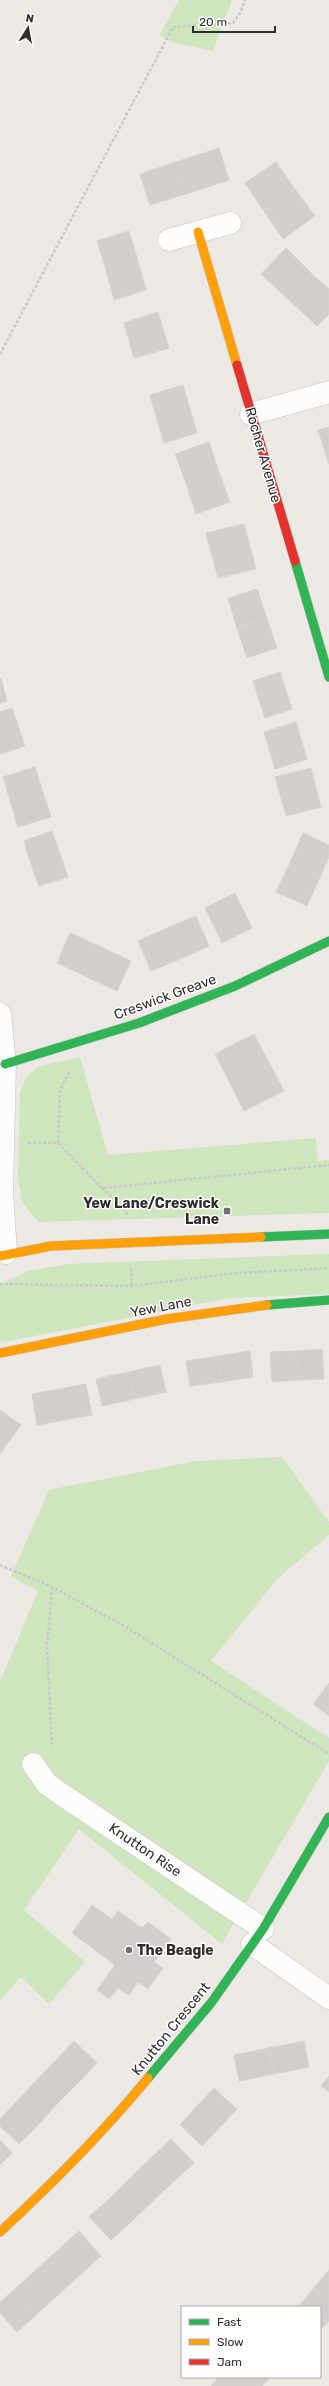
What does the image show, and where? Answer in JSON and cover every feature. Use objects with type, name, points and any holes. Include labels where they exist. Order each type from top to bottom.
[{"type":"street","points":[[169,240],[230,223]]},
{"type":"street","name":"Rocher Avenue","points":[[198,232],[329,677]]},
{"type":"street","points":[[251,414],[329,392]]},
{"type":"street","name":"Creswick Greave","points":[[5,1064],[139,1023],[235,986],[329,942]]},
{"type":"street","points":[[0,1014],[5,1064],[2,1191],[3,1255],[51,1246],[329,1234]]},
{"type":"street","name":"Yew Lane","points":[[0,1353],[174,1318],[252,1306],[329,1300]]},
{"type":"street","name":"Knutton Rise","points":[[33,1764],[47,1784],[258,1937],[329,1998]]},
{"type":"street","name":"Knutton Crescent","points":[[0,2232],[60,2177],[107,2128],[211,2003],[258,1937],[329,1817]]},
{"type":"path","points":[[0,354],[173,27],[233,23],[245,0]]},
{"type":"path","points":[[58,1143],[60,1091],[87,1040]]},
{"type":"path","points":[[4,1142],[58,1143],[102,1188],[329,1165]]},
{"type":"path","points":[[0,1284],[132,1286],[237,1273],[329,1268]]},
{"type":"path","points":[[0,1564],[52,1587],[126,1627],[329,1754]]},
{"type":"path","points":[[47,1784],[52,1748],[47,1646],[52,1587]]},
{"type":"green space","points":[[179,0],[232,0],[213,51],[175,43],[159,35]]},
{"type":"green space","points":[[80,1057],[108,1155],[316,1138],[318,1161],[329,1160],[329,1213],[38,1222],[22,1202],[18,1179],[20,1092],[26,1078],[37,1067]]},
{"type":"green space","points":[[329,1254],[329,1294],[230,1298],[4,1342],[0,1340],[0,1284],[29,1271],[68,1264]]},
{"type":"green space","points":[[282,1457],[329,1522],[329,1535],[278,1578],[211,1661],[329,1738],[329,1761],[222,1944],[79,1829],[24,1910],[85,1962],[49,2004],[21,1977],[0,2001],[0,1682],[38,1591],[11,1576],[49,1490],[196,1461]]},
{"type":"building","points":[[219,148],[229,180],[189,193],[179,161]]},
{"type":"building","points":[[179,161],[189,193],[150,205],[140,174]]},
{"type":"building","points":[[276,162],[295,189],[264,211],[245,183]]},
{"type":"building","points":[[295,189],[315,216],[283,239],[264,211]]},
{"type":"building","points":[[129,231],[138,261],[106,270],[97,241]]},
{"type":"building","points":[[286,248],[313,275],[289,300],[261,274]]},
{"type":"building","points":[[138,261],[146,290],[114,300],[106,270]]},
{"type":"building","points":[[313,275],[329,289],[329,314],[317,326],[289,300]]},
{"type":"building","points":[[158,312],[169,348],[134,358],[124,323]]},
{"type":"building","points":[[183,385],[197,433],[164,443],[150,395]]},
{"type":"building","points":[[329,427],[329,464],[318,430]]},
{"type":"building","points":[[209,442],[219,472],[186,483],[175,454]]},
{"type":"building","points":[[219,472],[230,502],[196,514],[186,483]]},
{"type":"building","points":[[244,524],[250,546],[212,556],[206,533]]},
{"type":"building","points":[[250,546],[256,569],[218,578],[212,556]]},
{"type":"building","points":[[257,589],[267,619],[237,628],[228,598]]},
{"type":"building","points":[[267,619],[277,648],[247,658],[237,628]]},
{"type":"building","points":[[280,672],[292,709],[265,718],[253,681]]},
{"type":"building","points":[[1,678],[7,701],[0,703],[0,679]]},
{"type":"building","points":[[12,708],[25,746],[0,754],[0,712]]},
{"type":"building","points":[[296,722],[307,759],[275,769],[264,732]]},
{"type":"building","points":[[35,767],[51,817],[18,827],[3,777]]},
{"type":"building","points":[[311,768],[321,807],[286,816],[275,777]]},
{"type":"building","points":[[52,831],[60,854],[31,864],[24,841]]},
{"type":"building","points":[[303,833],[329,845],[329,857],[320,877],[290,863]]},
{"type":"building","points":[[60,854],[68,877],[39,886],[31,864]]},
{"type":"building","points":[[290,863],[320,877],[307,906],[276,892]]},
{"type":"building","points":[[235,893],[252,928],[222,943],[205,908]]},
{"type":"building","points":[[196,916],[209,946],[180,959],[167,928]]},
{"type":"building","points":[[167,928],[180,959],[151,971],[138,941]]},
{"type":"building","points":[[70,933],[101,947],[87,977],[57,963]]},
{"type":"building","points":[[101,947],[131,961],[117,991],[87,977]]},
{"type":"building","points":[[254,1034],[284,1091],[244,1111],[215,1054]]},
{"type":"building","points":[[322,1349],[324,1379],[298,1380],[296,1351]]},
{"type":"building","points":[[250,1351],[253,1377],[222,1382],[218,1356]]},
{"type":"building","points":[[296,1351],[298,1380],[272,1382],[270,1352]]},
{"type":"building","points":[[218,1356],[222,1382],[190,1386],[186,1361]]},
{"type":"building","points":[[160,1365],[166,1392],[134,1399],[128,1372]]},
{"type":"building","points":[[128,1372],[134,1399],[102,1406],[96,1379]]},
{"type":"building","points":[[86,1384],[92,1415],[37,1425],[32,1394]]},
{"type":"building","points":[[0,1410],[21,1425],[7,1444],[0,1440]]},
{"type":"building","points":[[0,1440],[7,1444],[0,1454]]},
{"type":"building","points":[[329,1683],[329,1716],[313,1704]]},
{"type":"building","name":"The Beagle","points":[[92,1905],[112,1919],[118,1911],[142,1928],[148,1922],[171,1939],[154,1962],[163,1968],[148,1989],[138,1982],[129,1995],[118,1988],[109,1999],[97,1990],[115,1965],[72,1933]]},
{"type":"building","points":[[74,2041],[97,2063],[78,2083],[55,2061]]},
{"type":"building","points":[[304,2041],[309,2067],[274,2074],[269,2048]]},
{"type":"building","points":[[269,2048],[274,2074],[239,2081],[234,2055]]},
{"type":"building","points":[[55,2061],[78,2083],[58,2103],[35,2082]]},
{"type":"building","points":[[329,2076],[329,2092],[321,2086]]},
{"type":"building","points":[[35,2082],[58,2103],[39,2124],[16,2102]]},
{"type":"building","points":[[214,2088],[237,2109],[220,2127],[197,2106]]},
{"type":"building","points":[[16,2102],[39,2124],[19,2144],[0,2126],[0,2119]]},
{"type":"building","points":[[197,2106],[220,2127],[202,2146],[180,2125]]},
{"type":"building","points":[[171,2139],[194,2163],[173,2182],[151,2158]]},
{"type":"building","points":[[0,2140],[12,2153],[0,2165]]},
{"type":"building","points":[[151,2158],[173,2182],[153,2201],[130,2178]]},
{"type":"building","points":[[130,2178],[153,2201],[132,2221],[110,2198]]},
{"type":"building","points":[[110,2198],[132,2221],[111,2240],[89,2217]]},
{"type":"building","points":[[79,2231],[101,2256],[80,2275],[58,2250]]},
{"type":"building","points":[[58,2250],[80,2275],[59,2294],[37,2269]]},
{"type":"building","points":[[37,2269],[59,2294],[38,2313],[16,2288]]},
{"type":"building","points":[[329,2270],[329,2300],[314,2288]]},
{"type":"building","points":[[16,2288],[38,2313],[17,2332],[0,2313],[0,2302]]},
{"type":"building","points":[[314,2288],[329,2300],[329,2321],[323,2328],[321,2327],[321,2306],[299,2306]]},
{"type":"building","points":[[218,2378],[231,2378],[238,2386],[211,2386]]},
{"type":"building","points":[[231,2378],[270,2378],[262,2386],[238,2386]]},
{"type":"traffic: fast","points":[[295,561],[329,677]]},
{"type":"traffic: fast","points":[[5,1064],[139,1023],[235,986],[329,941]]},
{"type":"traffic: fast","points":[[261,1237],[329,1234]]},
{"type":"traffic: fast","points":[[267,1305],[329,1300]]},
{"type":"traffic: fast","points":[[148,2078],[211,2003],[263,1929],[329,1817]]},
{"type":"traffic: slow","points":[[198,232],[237,365]]},
{"type":"traffic: slow","points":[[0,1256],[51,1246],[261,1237]]},
{"type":"traffic: slow","points":[[0,1353],[167,1319],[267,1305]]},
{"type":"traffic: slow","points":[[0,2232],[77,2158],[148,2078]]},
{"type":"traffic: jam","points":[[237,365],[295,561]]},
{"type":"place","name":"Yew Lane/Creswick Lane","points":[[227,1211]]},
{"type":"place","name":"The Beagle","points":[[129,1950]]}]
